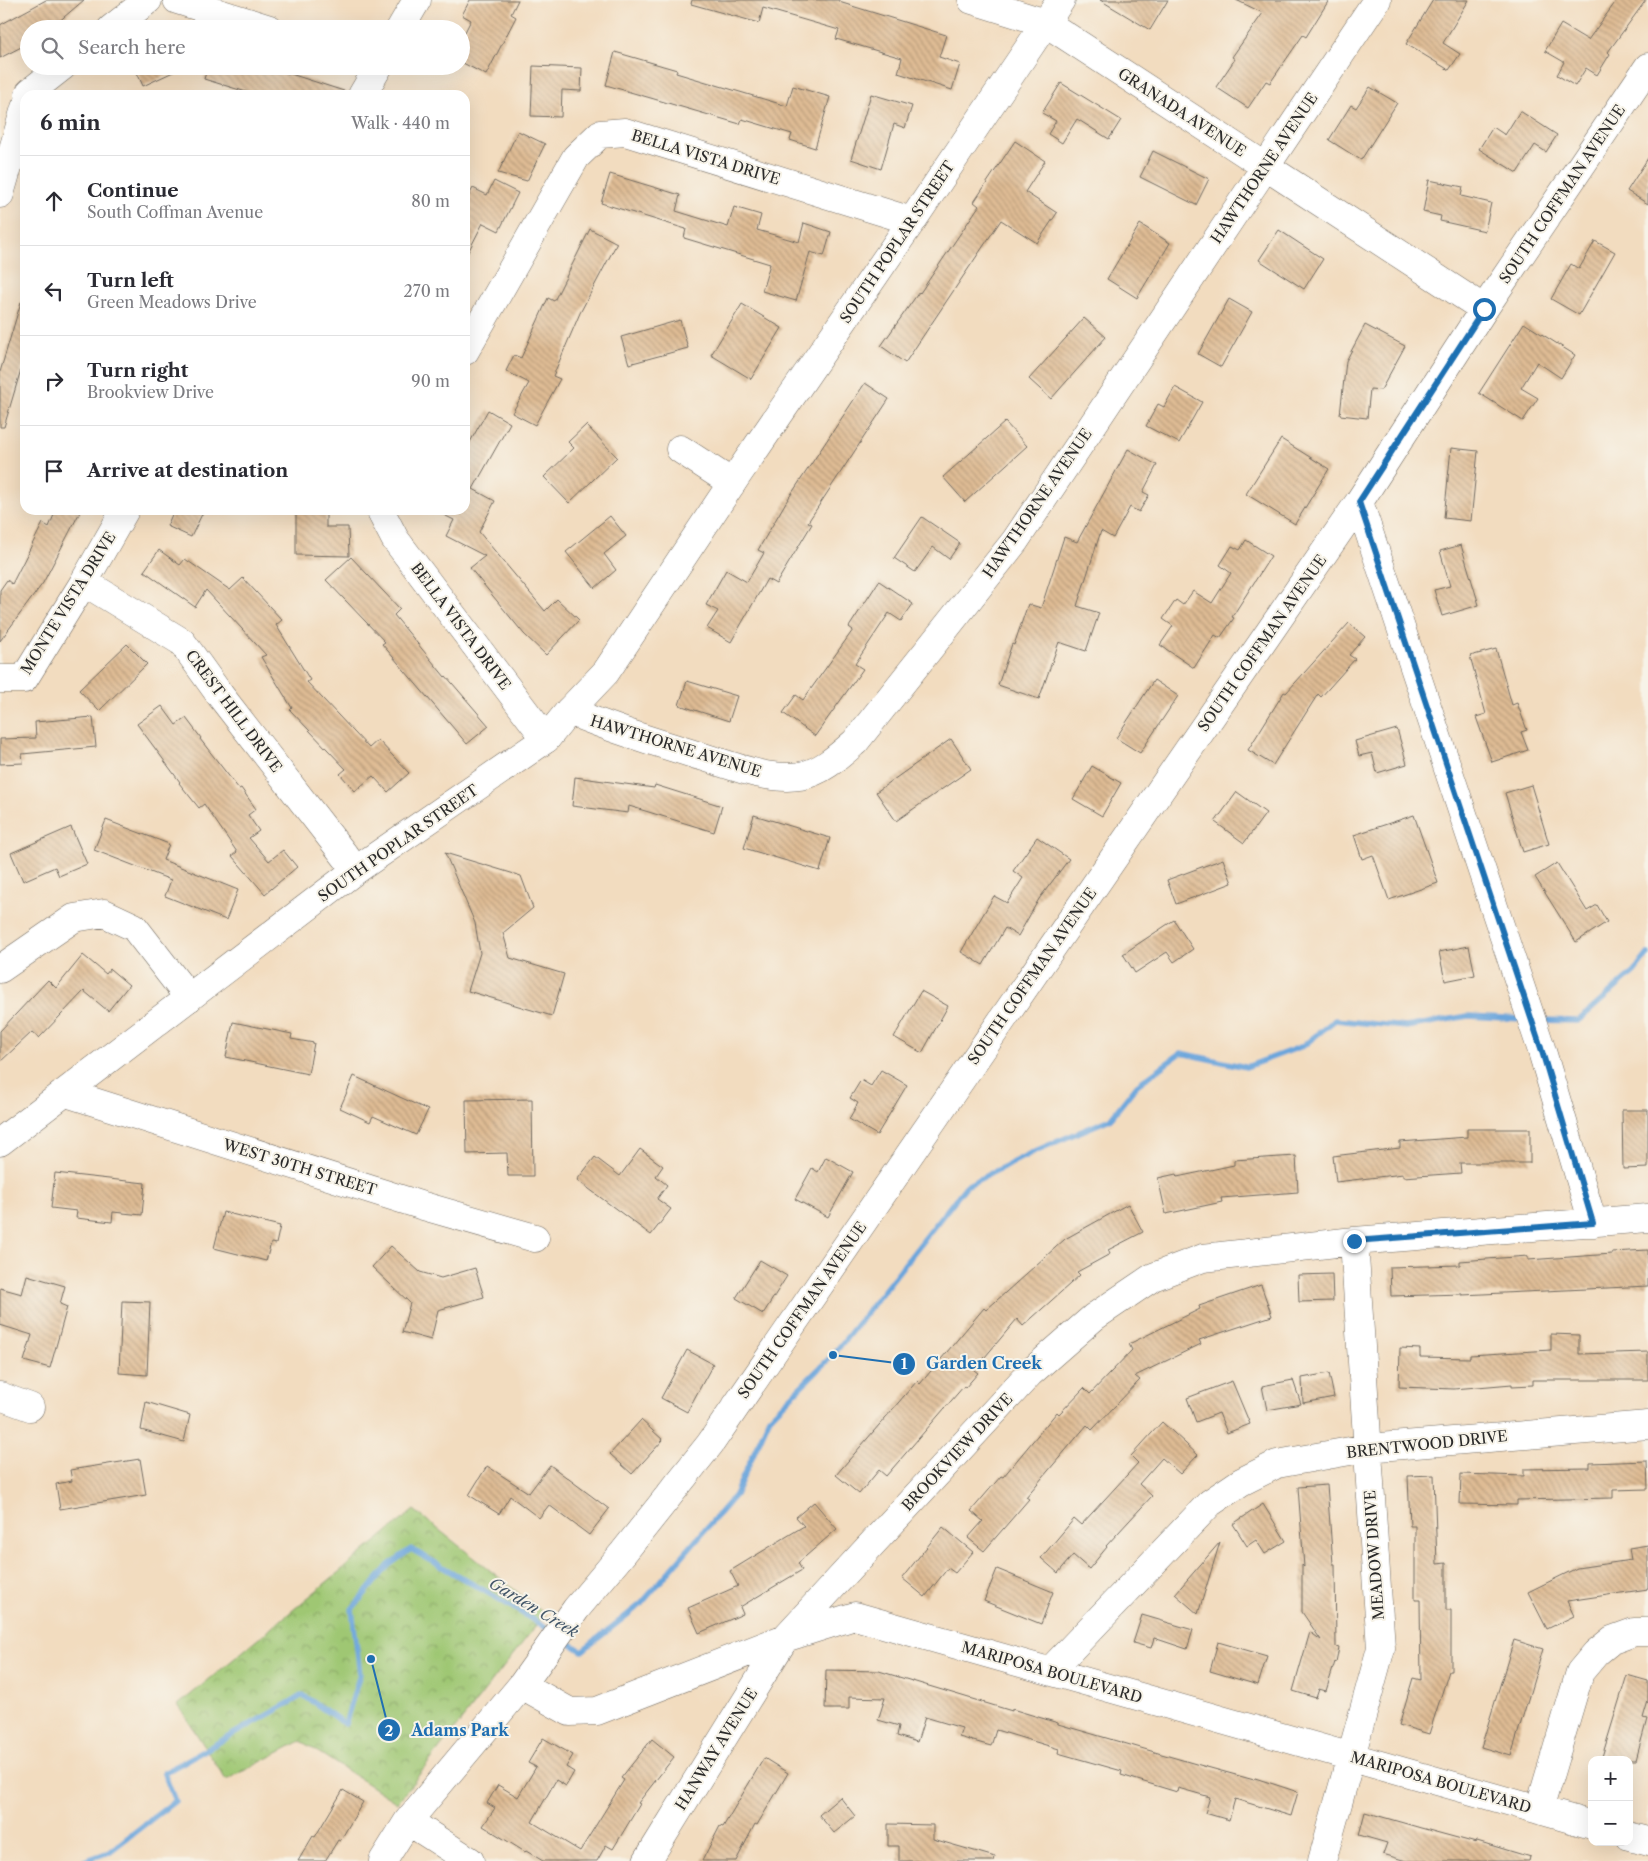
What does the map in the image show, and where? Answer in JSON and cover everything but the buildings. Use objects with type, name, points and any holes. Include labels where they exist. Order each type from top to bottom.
[{"type":"street","points":[[122,20],[148,0]]},
{"type":"street","points":[[177,0],[241,20]]},
{"type":"street","points":[[405,20],[416,0]]},
{"type":"street","name":"GRANADA AVENUE","points":[[972,0],[1046,23],[1484,309]]},
{"type":"street","name":"SOUTH POPLAR STREET","points":[[0,1142],[356,870],[546,739],[569,711],[606,672],[1060,0]]},
{"type":"street","name":"HAWTHORNE AVENUE","points":[[569,711],[609,728],[743,769],[770,775],[803,776],[826,767],[855,742],[1015,541],[1377,0]]},
{"type":"street","name":"SOUTH COFFMAN AVENUE","points":[[383,1861],[408,1821],[522,1685],[576,1609],[710,1444],[1359,502],[1484,309],[1648,66]]},
{"type":"street","points":[[33,90],[52,75]]},
{"type":"street","points":[[365,90],[374,75]]},
{"type":"street","points":[[0,194],[20,125]]},
{"type":"street","name":"BELLA VISTA DRIVE","points":[[470,342],[576,157],[600,134],[626,132],[912,221]]},
{"type":"street","points":[[680,449],[732,483]]},
{"type":"street","points":[[1359,502],[1517,974],[1593,1223]]},
{"type":"street","name":"MONTE VISTA DRIVE","points":[[0,679],[24,679],[84,582],[122,515]]},
{"type":"street","name":"BELLA VISTA DRIVE","points":[[383,515],[395,539],[546,739]]},
{"type":"street","name":"CREST HILL DRIVE","points":[[84,582],[182,642],[220,695],[356,870]]},
{"type":"street","points":[[0,969],[74,918],[104,913],[134,927],[189,998]]},
{"type":"street","name":"WEST 30TH STREET","points":[[66,1093],[420,1205],[535,1238]]},
{"type":"street","name":"BROOKVIEW DRIVE","points":[[784,1638],[1030,1373],[1094,1317],[1153,1277],[1203,1258],[1354,1241],[1648,1218]]},
{"type":"street","name":"MEADOW DRIVE","points":[[1322,1861],[1381,1648],[1354,1241]]},
{"type":"street","points":[[0,1396],[30,1407]]},
{"type":"street","name":"BRENTWOOD DRIVE","points":[[1050,1671],[1210,1503],[1241,1482],[1277,1464],[1367,1448],[1648,1425]]},
{"type":"street","name":"MARIPOSA BOULEVARD","points":[[522,1685],[570,1712],[597,1711],[784,1638],[855,1616],[1588,1824]]},
{"type":"street","points":[[1539,1810],[1580,1672],[1596,1653],[1612,1640],[1634,1632],[1648,1632]]},
{"type":"street","name":"HANWAY AVENUE","points":[[647,1861],[784,1638]]},
{"type":"street","points":[[408,1821],[470,1861]]},
{"type":"street","points":[[1633,1837],[1648,1841]]},
{"type":"green space","points":[[414,1510],[545,1614],[397,1803],[301,1741],[226,1780],[178,1705]]},
{"type":"waterway","name":"Garden Creek","points":[[1540,1020],[1578,1021],[1634,972],[1648,954]]},
{"type":"waterway","name":"Garden Creek","points":[[563,1639],[582,1651],[641,1604],[735,1495],[770,1417],[833,1355],[966,1186],[1035,1151],[1110,1119],[1137,1085],[1181,1053],[1246,1067],[1303,1046],[1335,1020],[1406,1027],[1468,1016],[1523,1019]]},
{"type":"waterway","name":"Garden Creek","points":[[84,1861],[109,1852],[175,1801],[164,1773],[303,1695],[345,1724],[360,1674],[352,1609],[389,1565],[411,1549],[551,1631]]},
{"type":"place","name":"Garden Creek","points":[[833,1355]]},
{"type":"place","name":"Adams Park","points":[[371,1659]]},
{"type":"route","points":[[1354,1241],[1593,1223],[1517,974],[1359,502],[1484,309]]}]
